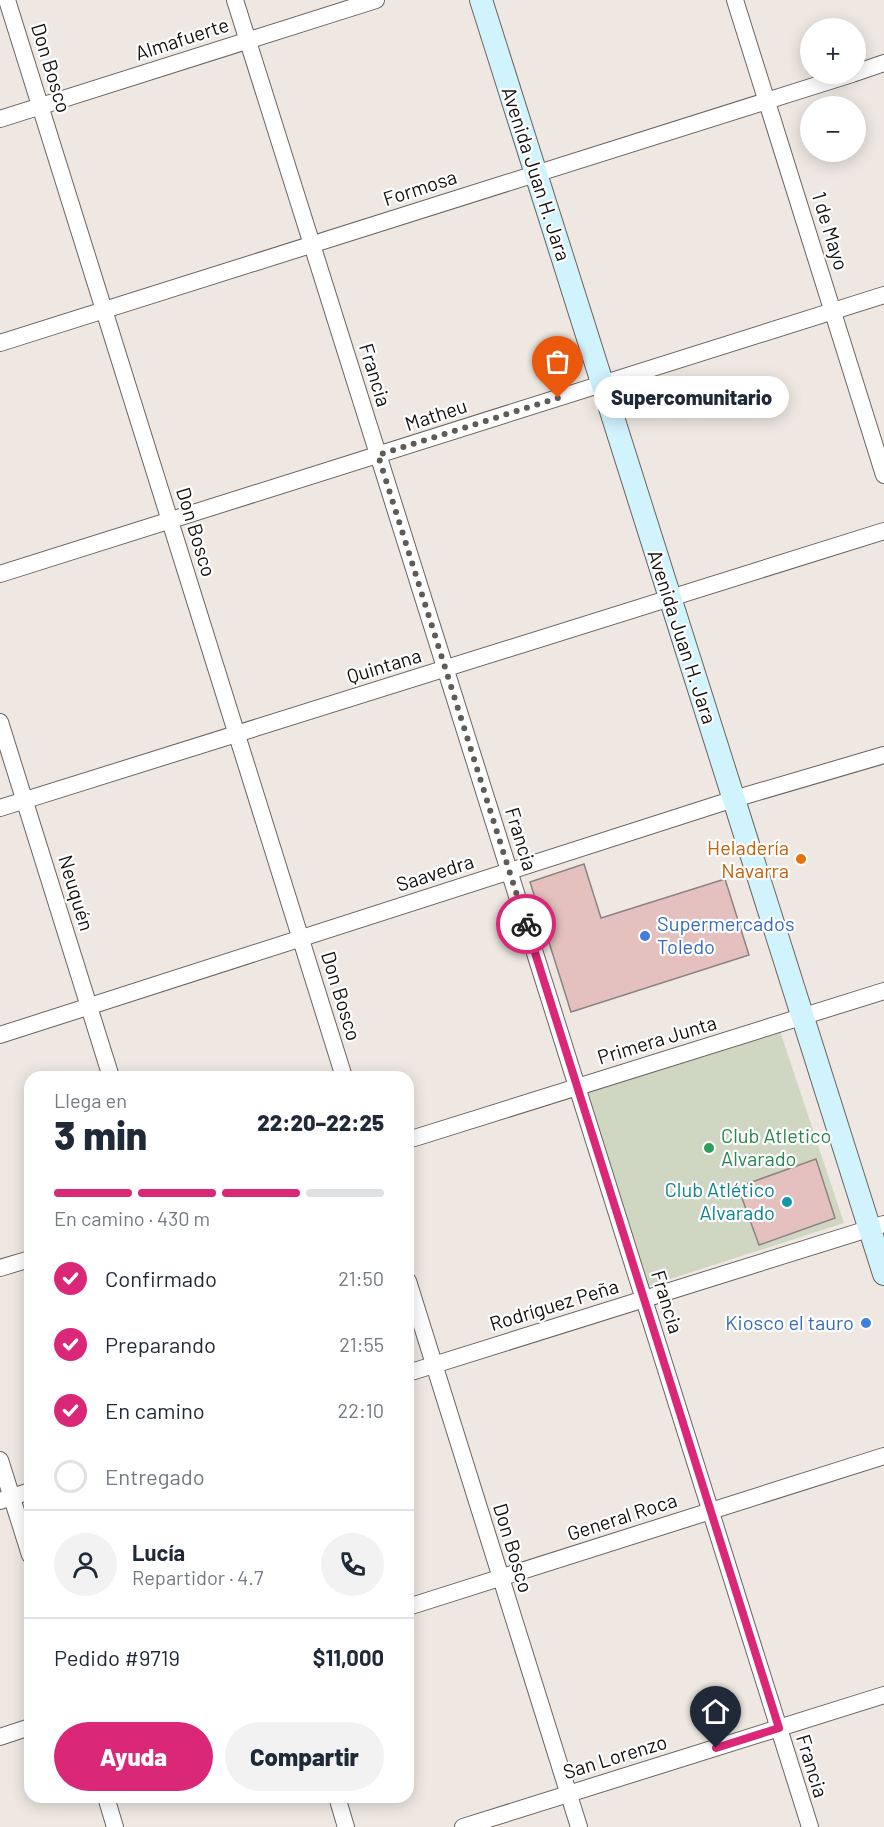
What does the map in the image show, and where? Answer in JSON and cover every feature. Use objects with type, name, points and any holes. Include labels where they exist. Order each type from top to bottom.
[{"type":"main road","name":"Avenida Juan H. Jara","points":[[481,0],[803,1017],[877,1226],[884,1274]]},
{"type":"street","name":"Don Bosco","points":[[7,0],[342,1071]]},
{"type":"street","name":"Francia","points":[[235,0],[810,1827]]},
{"type":"street","name":"Almafuerte","points":[[0,119],[376,0]]},
{"type":"street","name":"1 de Mayo","points":[[735,0],[884,476]]},
{"type":"street","name":"Formosa","points":[[866,69],[884,63]]},
{"type":"street","name":"Formosa","points":[[0,343],[819,84]]},
{"type":"street","name":"Matheu","points":[[0,574],[884,295]]},
{"type":"street","name":"Quintana","points":[[0,808],[884,531]]},
{"type":"street","name":"Neuquén","points":[[0,722],[109,1071]]},
{"type":"street","name":"Saavedra","points":[[0,1035],[734,799],[884,755]]},
{"type":"street","name":"Primera Junta","points":[[414,1138],[884,991]]},
{"type":"street","name":"Rodríguez Peña","points":[[414,1371],[877,1226]]},
{"type":"street","points":[[0,1268],[24,1260]]},
{"type":"street","name":"Don Bosco","points":[[414,1300],[579,1827]]},
{"type":"street","name":"General Roca","points":[[414,1605],[884,1456]]},
{"type":"street","points":[[0,1460],[4,1496],[24,1541]]},
{"type":"street","points":[[4,1496],[24,1492]]},
{"type":"street","name":"San Lorenzo","points":[[463,1827],[884,1695]]},
{"type":"street","points":[[0,1737],[24,1729]]},
{"type":"street","points":[[108,1803],[115,1827]]},
{"type":"street","points":[[339,1803],[346,1827]]},
{"type":"green space","name":"Club Atletico Alvarado","points":[[780,1031],[844,1223],[642,1288],[580,1092]]},
{"type":"building","name":"Supermercados Toledo","points":[[584,864],[601,918],[725,879],[749,955],[571,1012],[530,882]]},
{"type":"building","name":"Club Atlético Alvarado","points":[[816,1159],[835,1218],[759,1245],[738,1187]]},
{"type":"way so far","points":[[526,924],[378,455],[558,398]]},
{"type":"place","name":"Supercomunitario","points":[[558,398]]},
{"type":"place","name":"Heladería Navarra","points":[[801,859]]},
{"type":"place","name":"Supermercados Toledo","points":[[645,936]]},
{"type":"place","name":"Club Atletico Alvarado","points":[[709,1148]]},
{"type":"place","name":"Club Atlético Alvarado","points":[[787,1202]]},
{"type":"place","name":"Kiosco el tauro","points":[[866,1323]]},
{"type":"route","points":[[526,924],[779,1728],[716,1748]]}]
